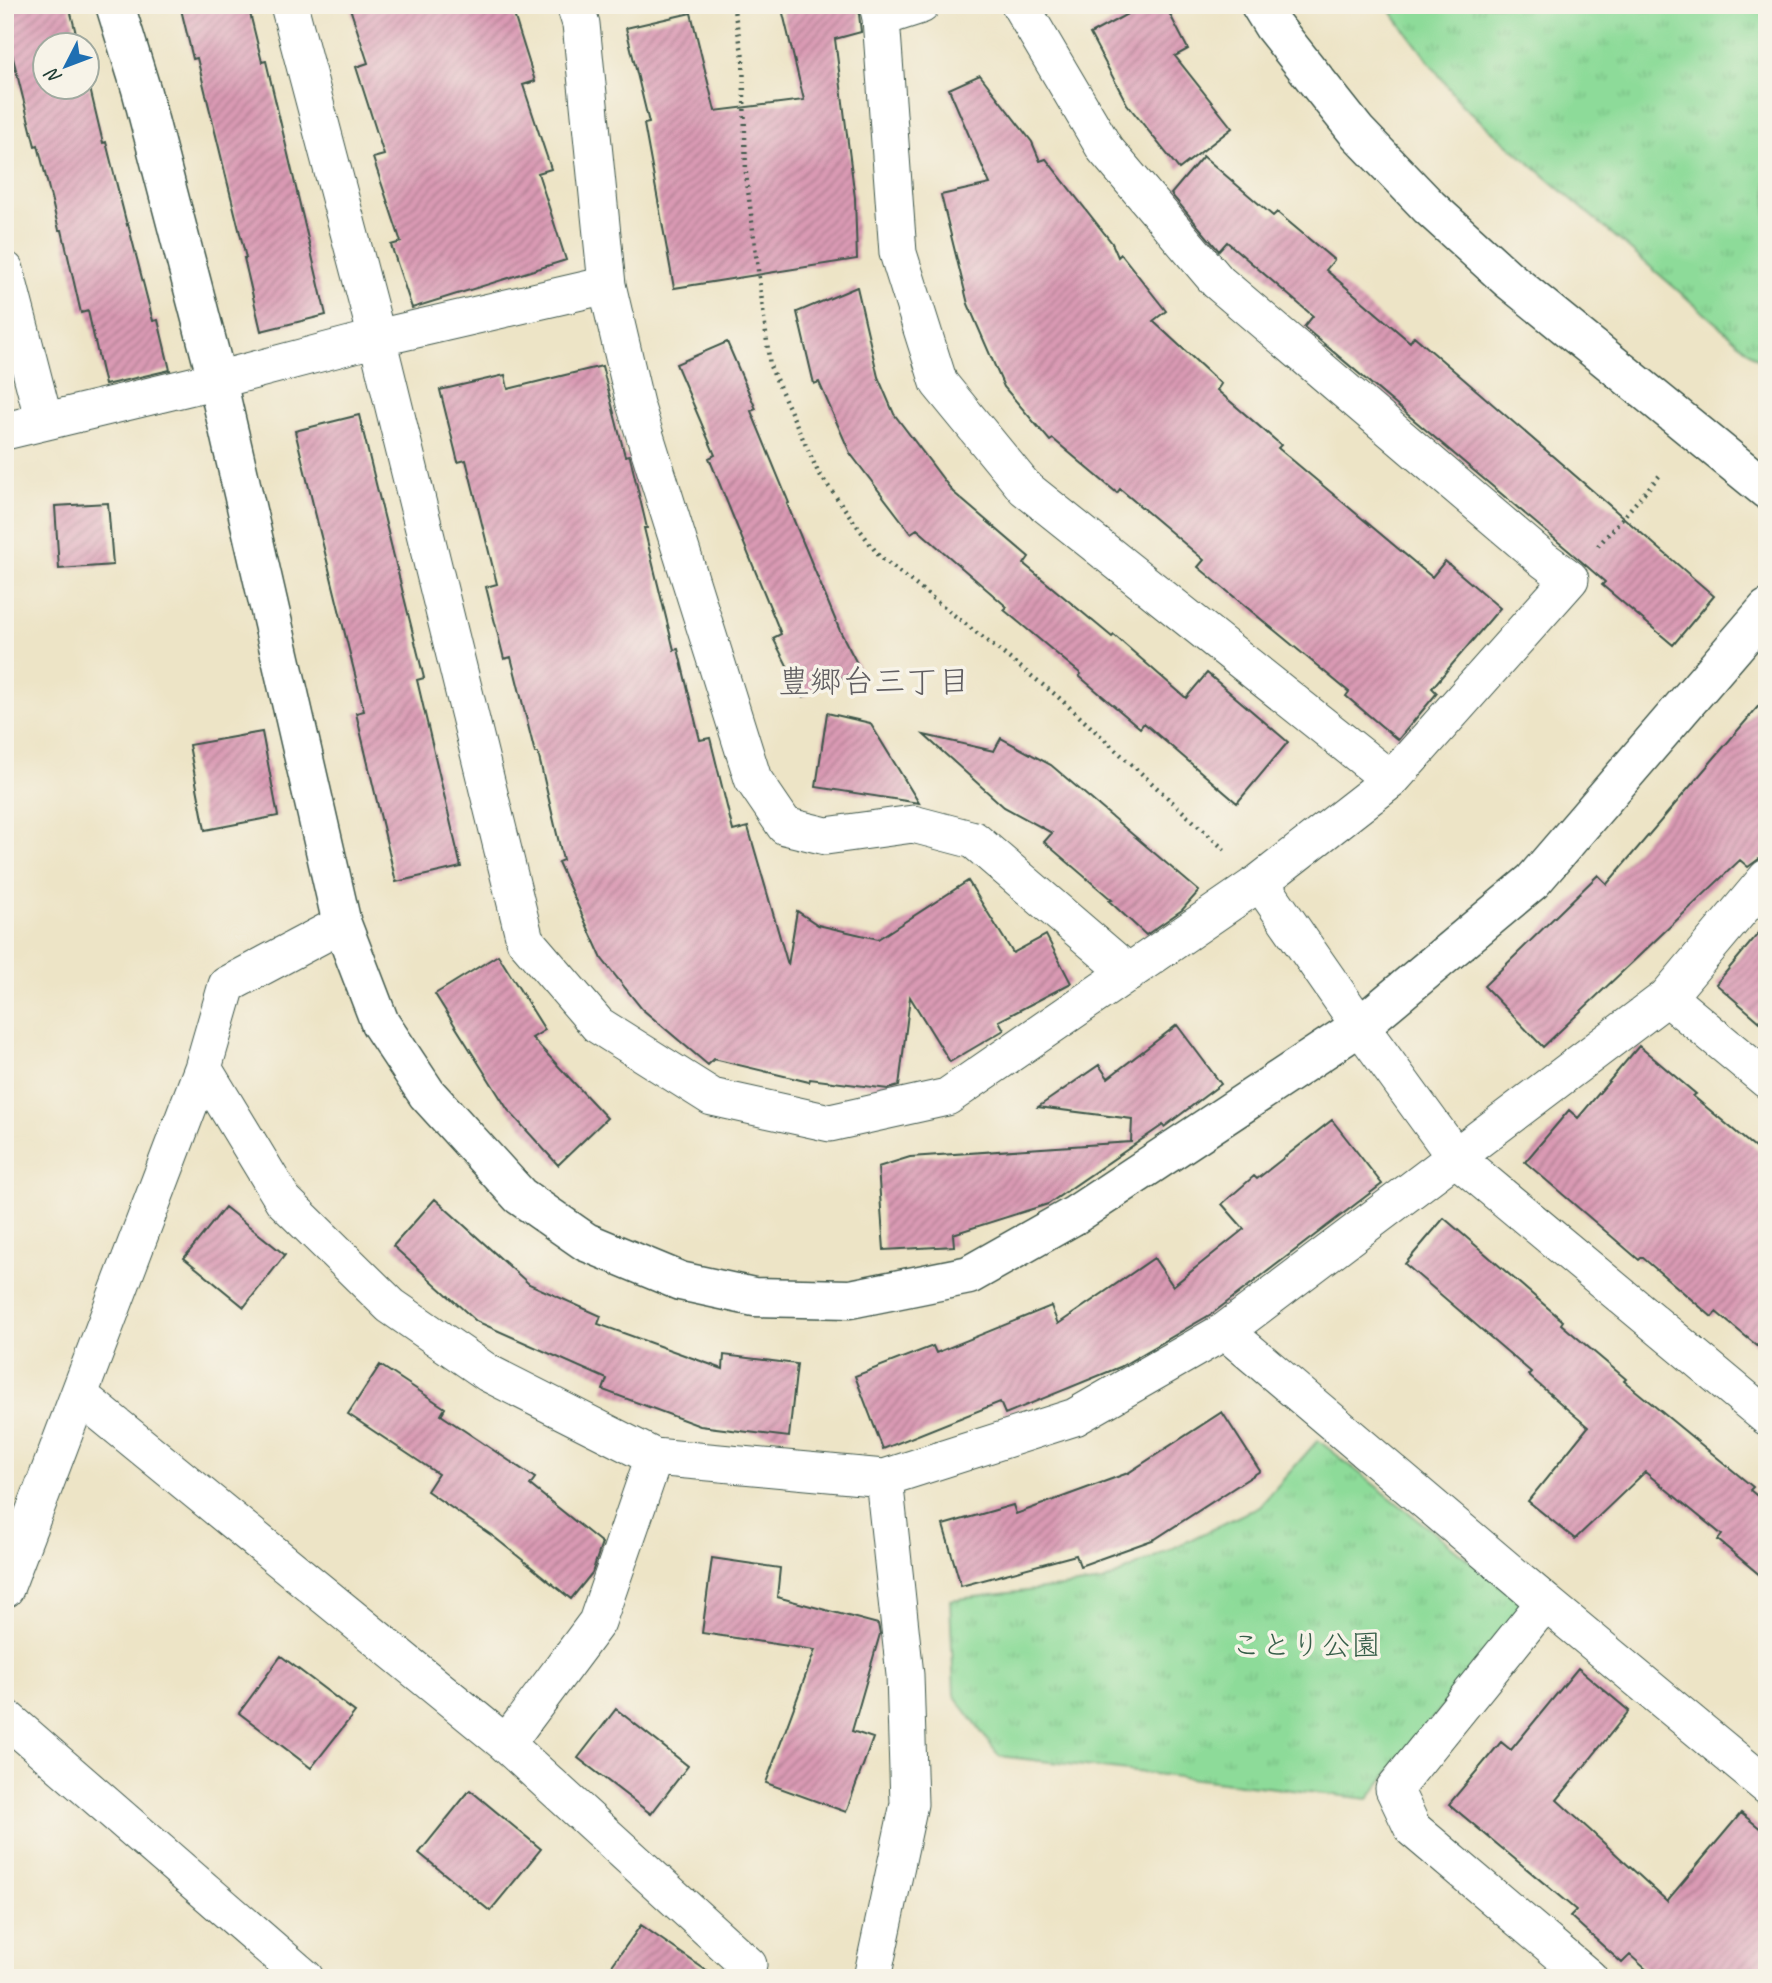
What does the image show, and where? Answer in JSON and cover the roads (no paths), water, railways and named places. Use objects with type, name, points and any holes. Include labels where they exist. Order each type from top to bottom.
[{"type":"street","points":[[115,5],[141,89],[217,380],[342,924],[380,1023],[427,1094],[520,1195],[586,1242],[680,1281],[754,1297],[850,1299],[970,1275],[1075,1215],[1360,1026],[1533,880],[1767,609]]},
{"type":"street","points":[[289,5],[377,338],[525,940],[598,1025],[712,1097],[830,1123],[947,1097],[1260,882],[1391,780],[1570,579],[1544,560],[1218,282],[1105,149],[1020,5]]},
{"type":"street","points":[[575,5],[581,24],[607,285],[635,404],[753,779],[785,826],[826,836],[913,824],[974,840],[1129,972]]},
{"type":"street","points":[[921,5],[880,12],[898,253],[939,383],[1025,488],[1391,780]]},
{"type":"street","points":[[1260,5],[1273,26],[1357,132],[1429,207],[1508,279],[1767,490]]},
{"type":"street","points":[[5,270],[44,421]]},
{"type":"street","points":[[5,431],[377,338],[607,285]]},
{"type":"street","points":[[203,1068],[284,1200],[391,1306],[488,1373],[654,1457],[884,1478],[1075,1417],[1224,1331],[1667,997],[1767,878]]},
{"type":"street","points":[[1260,882],[1456,1158],[1767,1417]]},
{"type":"street","points":[[5,1589],[203,1068],[227,985],[342,924]]},
{"type":"street","points":[[1667,997],[1767,1080]]},
{"type":"street","points":[[1224,1331],[1767,1786]]},
{"type":"street","points":[[79,1395],[506,1744],[748,1965],[738,1978]]},
{"type":"street","points":[[506,1744],[597,1622],[654,1457]]},
{"type":"street","points":[[872,1978],[909,1804],[905,1675],[884,1478]]},
{"type":"street","points":[[1545,1602],[1394,1789],[1413,1829],[1589,1978]]},
{"type":"street","points":[[5,1717],[305,1978]]},
{"type":"district","name":"豊郷台三丁目","points":[[874,681]]},
{"type":"park label","name":"ことり公園","points":[[1306,1645]]}]
